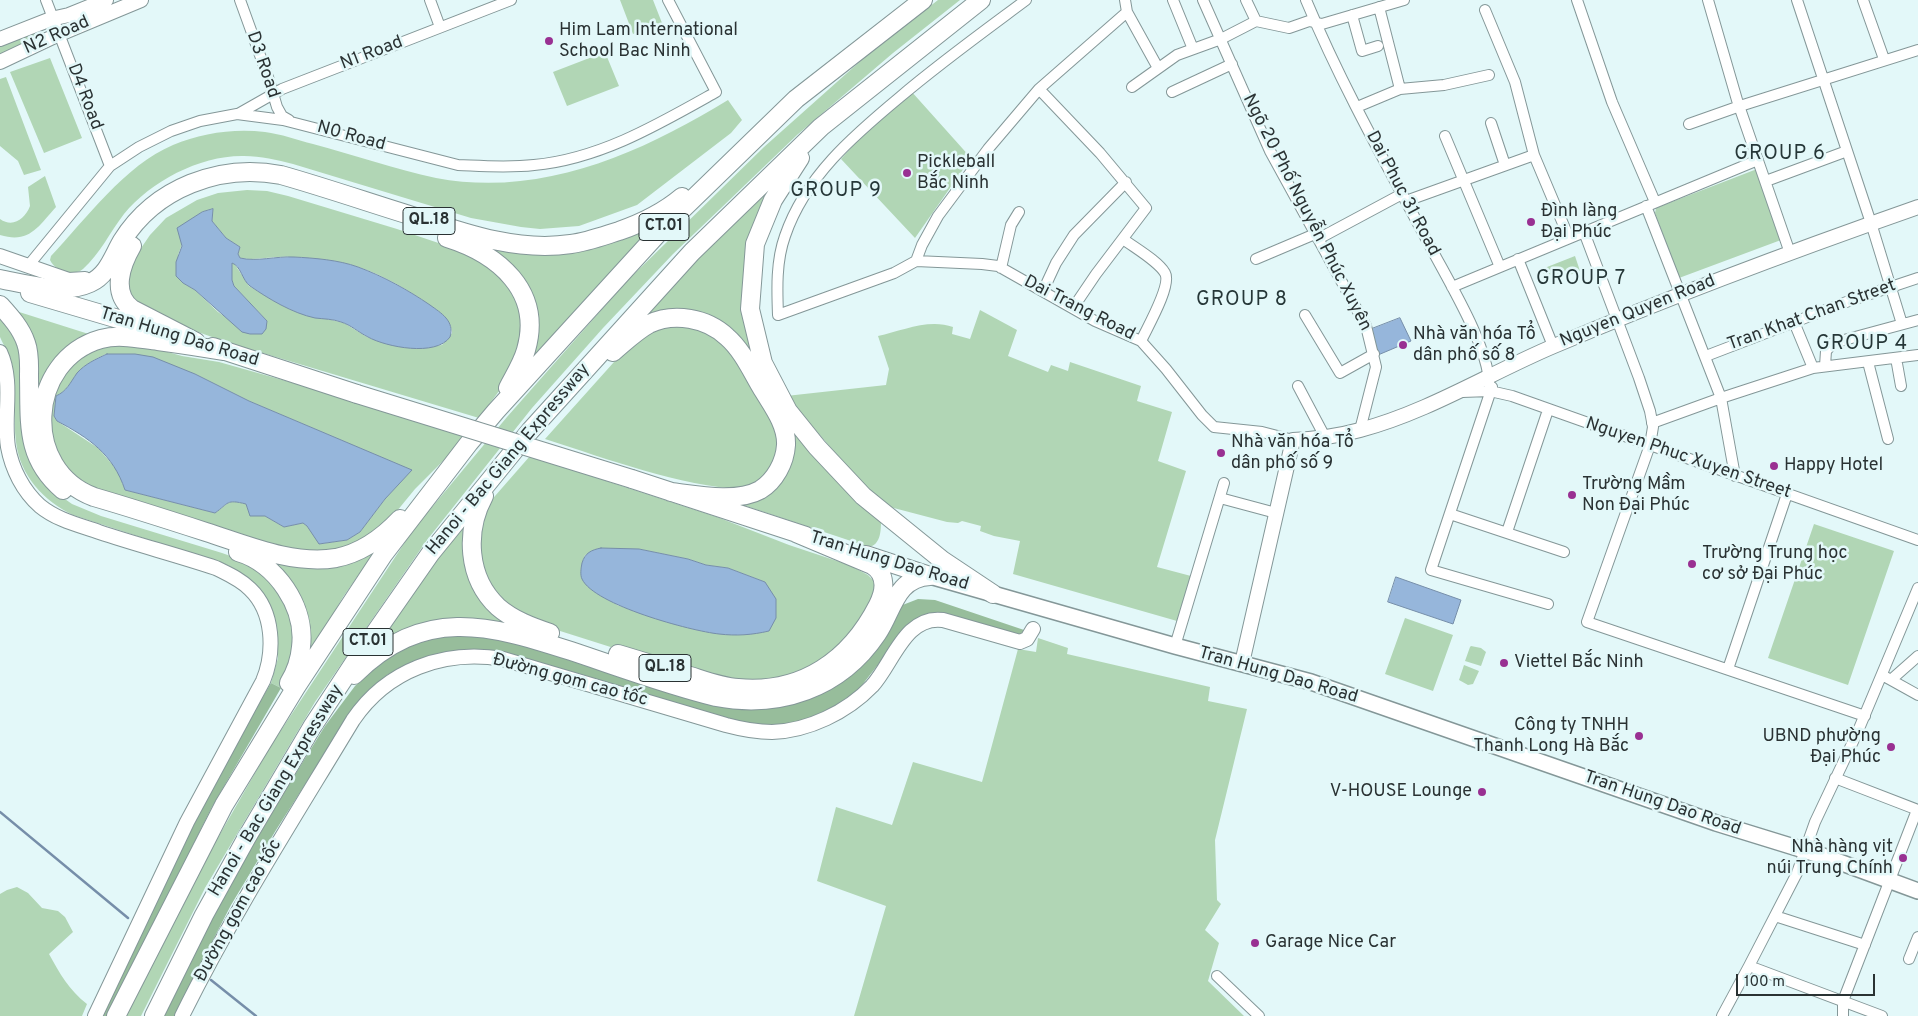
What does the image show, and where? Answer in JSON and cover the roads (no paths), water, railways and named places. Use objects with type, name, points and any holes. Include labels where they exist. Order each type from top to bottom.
[{"type":"highway","name":"Hanoi - Bac Giang Expressway","points":[[116,1016],[224,805],[296,687],[383,555],[469,443],[663,228],[796,99],[923,0]]},
{"type":"highway","name":"Hanoi - Bac Giang Expressway","points":[[154,1016],[229,869],[312,727],[430,554],[530,431],[692,252],[821,127],[981,0]]},
{"type":"highway","name":"QL.18","points":[[100,276],[110,265],[128,233],[154,205],[187,185],[226,173],[257,171],[281,175],[453,229],[506,242],[543,246],[561,245],[596,238],[647,220],[671,206],[791,97],[846,59]]},
{"type":"highway","points":[[889,73],[804,154],[774,200],[755,244],[750,309],[763,363],[788,411],[817,448],[863,496],[891,520],[942,560],[993,594]]},
{"type":"highway","points":[[199,343],[128,306],[122,298],[119,280],[130,250],[160,213],[197,191],[234,182],[257,182],[282,186],[462,243],[478,250],[508,272],[516,282],[524,300],[528,312],[529,329],[523,358],[496,411]]},
{"type":"highway","points":[[0,279],[54,288],[85,284],[100,276]]},
{"type":"highway","name":"Tran Hung Dao Road","points":[[0,283],[223,350],[357,394],[632,479],[930,576]]},
{"type":"highway","points":[[0,305],[10,316],[26,343],[29,355],[29,425],[32,440],[38,460],[54,482],[66,492],[88,505],[253,558],[277,578],[293,601],[302,637],[302,646],[295,669],[224,805]]},
{"type":"highway","points":[[550,409],[624,343],[651,324],[672,318],[687,319],[704,323],[720,331],[742,354],[778,417],[784,429],[786,444],[784,456],[772,479],[751,494],[715,497],[671,492]]},
{"type":"highway","points":[[223,350],[120,337],[101,339],[76,351],[61,365],[52,379],[44,398],[42,416],[42,426],[48,450],[64,477],[79,490],[94,497],[260,549],[301,559],[324,559],[344,556],[379,538],[403,516],[429,483],[469,443]]},
{"type":"highway","name":"QL.18","points":[[530,431],[479,505],[473,528],[471,549],[476,571],[489,596],[509,615],[533,627],[728,687],[761,689],[794,682],[824,668],[851,646],[871,619],[880,601],[884,586],[881,573],[872,564],[796,533]]},
{"type":"highway","points":[[229,869],[253,837],[350,679],[371,659],[403,639],[426,631],[451,627],[498,630],[531,638],[707,695],[736,700],[762,701],[805,692],[838,673],[868,646],[882,626],[899,591],[915,580],[930,576]]},
{"type":"main road","name":"N2 Road","points":[[0,40],[53,18],[69,15],[106,0]]},
{"type":"main road","name":"N2 Road","points":[[0,62],[59,34],[141,0]]},
{"type":"main road","name":"Nguyen Quyen Road","points":[[1293,440],[1325,437],[1360,430],[1391,420],[1455,392],[1489,384],[1506,368],[1553,346],[1680,294],[1918,207]]},
{"type":"main road","points":[[0,256],[69,280],[100,276]]},
{"type":"main road","points":[[0,352],[5,366],[8,387],[8,446],[21,483],[40,506],[68,521],[216,568],[233,576],[255,595],[266,619],[271,640],[270,663],[263,681],[187,822],[95,1016]]},
{"type":"main road","points":[[1242,663],[1293,440]]},
{"type":"main road","name":"Tran Hung Dao Road","points":[[930,576],[1175,646],[1311,682],[1716,823],[1805,850],[1918,891]]},
{"type":"main road","name":"Đường gom cao tốc","points":[[182,1016],[206,967],[251,886],[353,720],[365,704],[382,687],[411,670],[434,662],[460,657],[476,656],[503,659],[726,725],[773,732],[799,727],[825,718],[856,700],[882,675],[912,630],[922,622],[935,619],[943,620],[1020,642],[1027,639],[1033,629]]},
{"type":"street","name":"D4 Road","points":[[46,0],[110,166]]},
{"type":"street","name":"D3 Road","points":[[240,0],[276,106],[281,114],[294,123]]},
{"type":"street","points":[[430,0],[440,27]]},
{"type":"street","name":"N1 Road","points":[[236,114],[244,112],[273,93],[511,0]]},
{"type":"street","name":"N0 Road","points":[[28,266],[110,166],[139,146],[171,131],[200,121],[236,114],[294,123],[458,165],[482,167],[535,165],[569,159],[632,138],[716,92],[668,0]]},
{"type":"street","points":[[1026,0],[936,67],[842,147],[802,199],[784,238],[776,280],[778,315],[894,273],[916,261],[922,245],[943,208],[982,156],[1039,89],[1127,12]]},
{"type":"street","points":[[1124,0],[1127,12],[1158,68]]},
{"type":"street","points":[[1173,0],[1194,49]]},
{"type":"street","name":"Ngõ 20 Phố Nguyễn Phúc Xuyên","points":[[1203,0],[1270,151],[1366,326],[1376,367],[1360,430]]},
{"type":"street","points":[[1246,0],[1256,21]]},
{"type":"street","name":"Dai Phuc 31 Road","points":[[1306,0],[1356,107],[1452,287],[1486,360],[1489,384]]},
{"type":"street","points":[[1132,86],[1177,55],[1220,39],[1256,21],[1289,28],[1309,21],[1322,24],[1404,0]]},
{"type":"street","points":[[1577,0],[1680,294],[1721,398],[1735,476]]},
{"type":"street","points":[[1708,0],[1740,106],[1790,253]]},
{"type":"street","points":[[1797,0],[1902,324]]},
{"type":"street","points":[[1864,0],[1884,60]]},
{"type":"street","points":[[1379,7],[1400,89]]},
{"type":"street","points":[[1485,10],[1515,82],[1534,155],[1569,238]]},
{"type":"street","points":[[1352,15],[1362,51],[1378,46]]},
{"type":"street","points":[[1689,124],[1918,50]]},
{"type":"street","points":[[1172,92],[1232,64]]},
{"type":"street","points":[[1356,107],[1400,89],[1444,85],[1489,75]]},
{"type":"street","points":[[1039,89],[1126,182],[1146,208],[1073,308]]},
{"type":"street","points":[[1491,123],[1505,165]]},
{"type":"street","points":[[1446,136],[1500,266]]},
{"type":"street","points":[[1766,181],[1847,151]]},
{"type":"street","points":[[1256,259],[1316,236],[1404,197],[1464,180],[1534,155]]},
{"type":"street","points":[[1452,287],[1758,160]]},
{"type":"street","points":[[1043,291],[1056,263],[1074,235],[1102,204],[1126,182]]},
{"type":"street","points":[[1001,268],[1012,225],[1019,212]]},
{"type":"street","points":[[1584,232],[1639,378],[1652,423],[1650,445],[1588,622],[1865,716]]},
{"type":"street","points":[[1123,239],[1166,274],[1163,294],[1141,341]]},
{"type":"street","points":[[1518,259],[1553,346]]},
{"type":"street","name":"Dai Trang Road","points":[[916,261],[982,264],[1001,268],[1096,321],[1141,341],[1214,427],[1262,432],[1293,440]]},
{"type":"street","name":"Tran Khat Chan Street","points":[[1706,356],[1794,322],[1918,278]]},
{"type":"street","points":[[1305,316],[1340,373],[1374,354]]},
{"type":"street","points":[[1825,366],[1826,351],[1833,343],[1918,320]]},
{"type":"street","points":[[1794,322],[1812,368]]},
{"type":"street","points":[[1652,423],[1812,368],[1918,355]]},
{"type":"street","points":[[1896,358],[1901,386]]},
{"type":"street","points":[[1868,362],[1888,439]]},
{"type":"street","points":[[1489,384],[1431,570],[1548,604]]},
{"type":"street","name":"Nguyen Phuc Xuyen Street","points":[[1489,384],[1512,396],[1548,410],[1918,540]]},
{"type":"street","points":[[1298,386],[1325,437]]},
{"type":"street","points":[[1507,532],[1548,410]]},
{"type":"street","points":[[1175,646],[1224,483]]},
{"type":"street","points":[[1728,669],[1787,494]]},
{"type":"street","points":[[1220,498],[1276,513]]},
{"type":"street","points":[[1450,514],[1564,552]]},
{"type":"street","points":[[1722,1016],[1796,875],[1814,822],[1865,716],[1918,588]]},
{"type":"street","points":[[1892,679],[1918,656]]},
{"type":"street","points":[[1882,675],[1918,695]]},
{"type":"street","points":[[1835,778],[1917,810],[1843,1001],[1843,1016]]},
{"type":"street","points":[[1775,916],[1865,945]]},
{"type":"street","points":[[1909,959],[1918,937]]},
{"type":"street","points":[[1749,966],[1882,1016]]},
{"type":"street","points":[[1217,976],[1259,1016]]},
{"type":"water","points":[[213,209],[212,221],[226,238],[240,247],[238,254],[240,258],[310,258],[335,261],[358,267],[395,284],[422,299],[438,311],[451,326],[450,337],[434,347],[423,348],[398,347],[376,341],[345,323],[306,316],[281,305],[250,286],[232,263],[234,286],[267,321],[266,329],[262,334],[242,332],[195,290],[176,276],[176,262],[182,246],[177,228],[202,212]]},
{"type":"water","points":[[1400,318],[1411,341],[1378,355],[1369,330]]},
{"type":"water","points":[[107,354],[135,354],[153,357],[195,374],[249,401],[412,470],[385,499],[360,532],[347,540],[319,544],[303,523],[284,527],[265,516],[250,516],[246,504],[231,502],[215,513],[125,490],[114,466],[99,448],[57,421],[54,416],[56,396],[66,389],[77,373],[84,367]]},
{"type":"water","points":[[601,548],[639,549],[688,559],[706,565],[728,568],[765,582],[776,599],[776,618],[769,631],[744,635],[725,635],[687,628],[623,607],[590,589],[581,577],[583,560],[587,554]]},
{"type":"water","points":[[1396,577],[1461,600],[1453,624],[1388,602]]},
{"type":"waterway","points":[[0,812],[128,918]]},
{"type":"waterway","points":[[211,980],[256,1016]]},
{"type":"place","name":"Him Lam International School Bac Ninh","points":[[549,41]]},
{"type":"place","name":"Pickleball Bắc Ninh","points":[[907,173]]},
{"type":"place","name":"Đình làng Đại Phúc","points":[[1531,222]]},
{"type":"place","name":"Nhà văn hóa Tổ dân phố số 8","points":[[1403,345]]},
{"type":"place","name":"Nhà văn hóa Tổ dân phố số 9","points":[[1221,453]]},
{"type":"place","name":"Happy Hotel","points":[[1774,466]]},
{"type":"place","name":"Trường Mầm Non Đại Phúc","points":[[1572,495]]},
{"type":"place","name":"Trường Trung học cơ sở Đại Phúc","points":[[1692,564]]},
{"type":"place","name":"Viettel Bắc Ninh","points":[[1504,663]]},
{"type":"place","name":"Công ty TNHH Thanh Long Hà Bắc","points":[[1639,736]]},
{"type":"place","name":"UBND phường Đại Phúc","points":[[1891,747]]},
{"type":"place","name":"V-HOUSE Lounge","points":[[1482,792]]},
{"type":"place","name":"Nhà hàng vịt núi Trung Chính","points":[[1903,858]]},
{"type":"place","name":"Garage Nice Car","points":[[1255,943]]},
{"type":"district","name":"GROUP 6","points":[[1780,155]]},
{"type":"district","name":"GROUP 9","points":[[836,192]]},
{"type":"district","name":"GROUP 7","points":[[1581,280]]},
{"type":"district","name":"GROUP 8","points":[[1242,301]]},
{"type":"district","name":"GROUP 4","points":[[1862,345]]}]
